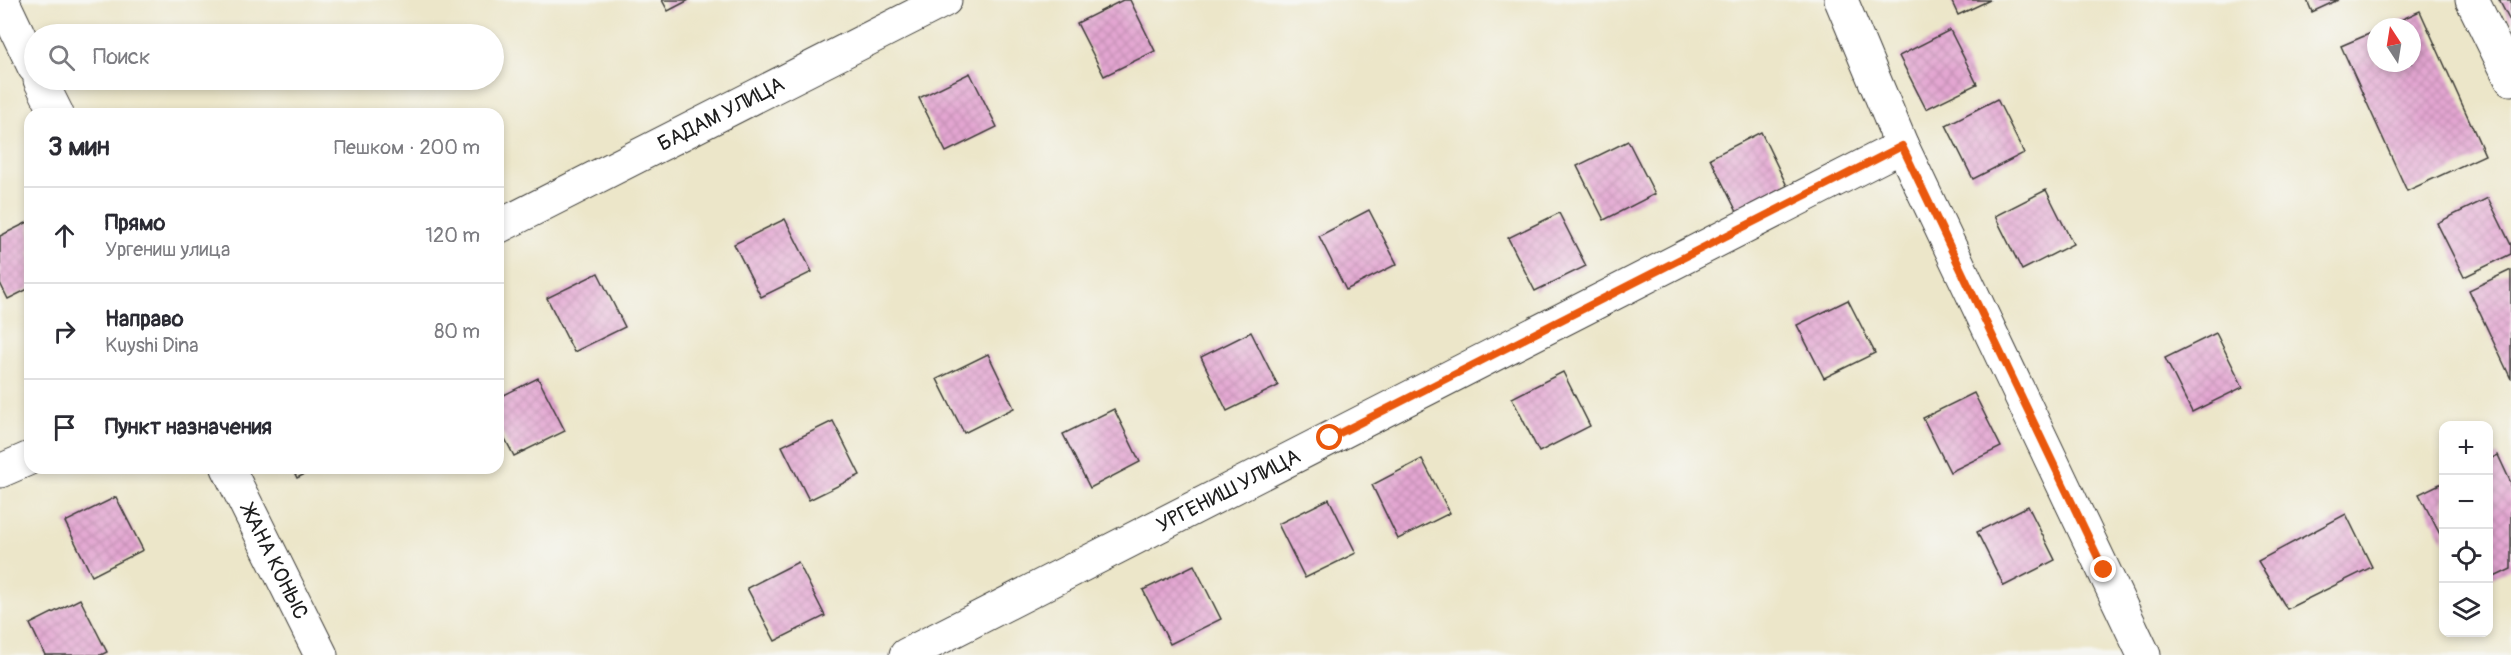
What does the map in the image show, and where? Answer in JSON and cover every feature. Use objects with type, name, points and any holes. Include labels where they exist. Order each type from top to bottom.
[{"type":"street","points":[[2,0],[24,46]]},
{"type":"street","name":"БАДАМ УЛИЦА","points":[[504,224],[945,0]]},
{"type":"street","points":[[1841,0],[1902,146],[2144,655]]},
{"type":"street","points":[[2472,0],[2511,79]]},
{"type":"street","points":[[45,90],[54,108]]},
{"type":"street","name":"УРГЕНИШ УЛИЦА","points":[[906,655],[1902,146]]},
{"type":"street","points":[[0,471],[24,461]]},
{"type":"street","name":"ЖАНА КОНЫС","points":[[231,474],[321,655]]},
{"type":"building","points":[[662,0],[689,0],[668,11]]},
{"type":"building","points":[[1123,0],[1130,0],[1155,51],[1104,76],[1077,23]]},
{"type":"building","points":[[1951,0],[1990,0],[1958,15]]},
{"type":"building","points":[[2307,0],[2338,0],[2312,12]]},
{"type":"building","points":[[2499,0],[2511,0],[2511,23]]},
{"type":"building","points":[[2420,11],[2485,155],[2407,191],[2341,46],[2367,35],[2367,72],[2421,72],[2421,18],[2405,18]]},
{"type":"building","points":[[1950,30],[1977,84],[1926,109],[1899,56]]},
{"type":"building","points":[[970,73],[997,127],[946,152],[919,98]]},
{"type":"building","points":[[1997,99],[2024,153],[1973,179],[1946,125]]},
{"type":"building","points":[[1761,132],[1787,186],[1737,212],[1710,158]]},
{"type":"building","points":[[1628,141],[1655,194],[1604,220],[1577,166]]},
{"type":"building","points":[[2046,190],[2073,244],[2022,270],[1995,216]]},
{"type":"building","points":[[2488,198],[2511,245],[2511,254],[2464,277],[2437,223]]},
{"type":"building","points":[[1369,210],[1397,264],[1346,290],[1319,236]]},
{"type":"building","points":[[1559,213],[1586,266],[1535,291],[1508,238]]},
{"type":"building","points":[[785,219],[812,272],[761,297],[734,244]]},
{"type":"building","points":[[24,224],[24,291],[8,299],[0,283],[0,236]]},
{"type":"building","points":[[2511,270],[2511,379],[2469,290]]},
{"type":"building","points":[[598,273],[625,327],[574,352],[547,298]]},
{"type":"building","points":[[1848,300],[1875,353],[1824,378],[1797,325]]},
{"type":"building","points":[[1251,332],[1278,386],[1227,411],[1201,357]]},
{"type":"building","points":[[2216,333],[2243,387],[2192,412],[2165,358]]},
{"type":"building","points":[[988,354],[1014,408],[964,433],[937,379]]},
{"type":"building","points":[[1563,372],[1590,426],[1539,452],[1512,398]]},
{"type":"building","points":[[538,378],[565,431],[514,456],[504,437],[504,395]]},
{"type":"building","points":[[1974,393],[2001,447],[1950,472],[1923,418]]},
{"type":"building","points":[[1114,409],[1140,462],[1090,488],[1063,434]]},
{"type":"building","points":[[833,421],[860,475],[809,500],[782,446]]},
{"type":"building","points":[[2498,455],[2511,483],[2511,569],[2493,578],[2493,475],[2493,458]]},
{"type":"building","points":[[1422,459],[1450,513],[1398,539],[1372,485]]},
{"type":"building","points":[[2439,484],[2439,532],[2419,494]]},
{"type":"building","points":[[116,497],[143,550],[92,576],[65,522]]},
{"type":"building","points":[[1329,499],[1356,553],[1305,578],[1278,524]]},
{"type":"building","points":[[2028,506],[2055,560],[2004,586],[1977,532]]},
{"type":"building","points":[[2346,514],[2372,567],[2287,609],[2258,561]]},
{"type":"building","points":[[798,562],[825,616],[775,641],[747,588]]},
{"type":"building","points":[[1194,565],[1221,619],[1170,644],[1143,590]]},
{"type":"building","points":[[80,599],[107,652],[101,655],[45,655],[30,624]]},
{"type":"route","points":[[1330,438],[1902,146],[2104,570]]}]
